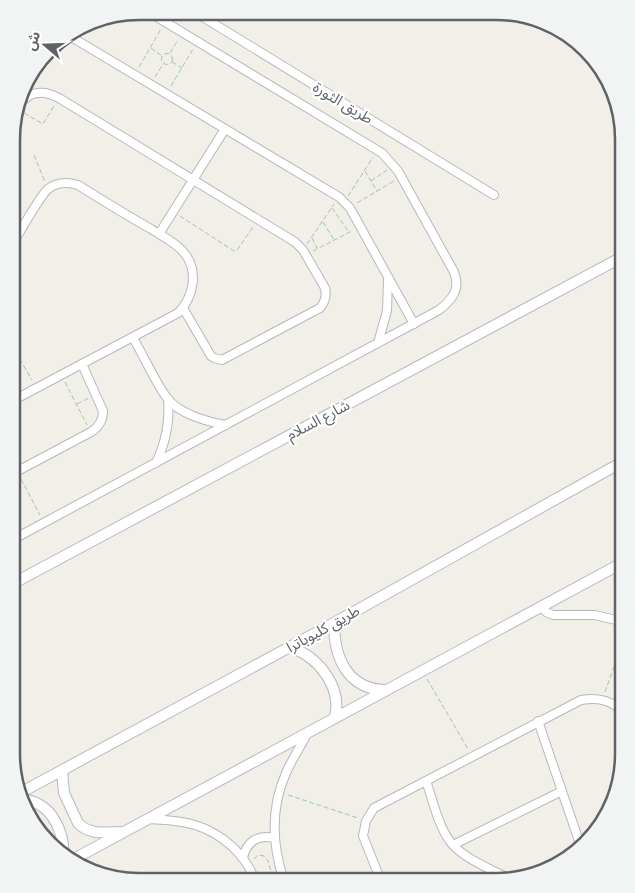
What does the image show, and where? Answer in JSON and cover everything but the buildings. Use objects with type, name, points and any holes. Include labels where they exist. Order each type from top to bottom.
[{"type":"main road","name":"شارع السلام","points":[[20,580],[615,261]]},
{"type":"main road","name":"طريق كليوباترا","points":[[26,791],[334,623],[615,466]]},
{"type":"main road","points":[[78,857],[615,567]]},
{"type":"main road","points":[[334,623],[334,637],[348,674],[368,688],[385,690]]},
{"type":"main road","points":[[290,647],[307,655],[322,668],[334,692],[337,708],[335,717]]},
{"type":"main road","points":[[62,771],[64,794],[81,827],[95,832],[125,832]]},
{"type":"main road","points":[[29,800],[38,803],[50,813],[63,838],[63,845]]},
{"type":"street","points":[[20,536],[414,324],[444,306],[454,296],[458,284],[454,272],[401,177],[393,165],[377,150],[162,20]]},
{"type":"street","name":"طريق الثورة","points":[[208,20],[494,195]]},
{"type":"street","points":[[75,39],[344,202],[414,324]]},
{"type":"street","points":[[27,98],[43,92],[58,98],[295,242],[304,252],[326,293],[323,304],[315,311],[226,359],[218,360],[211,356],[183,308]]},
{"type":"street","points":[[159,234],[225,129]]},
{"type":"street","points":[[20,233],[48,189],[60,183],[72,183],[179,247],[186,254],[193,272],[191,292],[183,308],[178,313],[20,397]]},
{"type":"street","points":[[378,343],[388,311],[388,277]]},
{"type":"street","points":[[133,338],[168,399],[191,415],[226,425]]},
{"type":"street","points":[[20,470],[99,426],[103,416],[101,406],[82,364]]},
{"type":"street","points":[[156,463],[166,437],[168,399]]},
{"type":"street","points":[[540,606],[546,612],[553,615],[595,615],[615,620]]},
{"type":"street","points":[[378,873],[363,836],[366,821],[374,808],[581,700],[602,699],[615,706]]},
{"type":"street","points":[[538,721],[578,839]]},
{"type":"street","points":[[282,873],[274,838],[275,807],[286,772],[308,732]]},
{"type":"street","points":[[426,781],[445,833],[453,845],[464,854],[498,873]]},
{"type":"street","points":[[453,845],[562,791]]},
{"type":"street","points":[[149,819],[195,825],[213,832],[243,858],[252,873]]},
{"type":"street","points":[[243,858],[244,851],[253,840],[267,836],[274,838]]},
{"type":"path","points":[[134,75],[165,22]]},
{"type":"path","points":[[80,42],[86,32]]},
{"type":"path","points":[[162,56],[170,54],[183,33]]},
{"type":"path","points":[[166,94],[197,41]]},
{"type":"path","points":[[150,48],[162,56],[164,63]]},
{"type":"path","points":[[170,54],[172,62]]},
{"type":"path","points":[[164,63],[169,64],[172,62],[182,68]]},
{"type":"path","points":[[150,84],[164,63]]},
{"type":"path","points":[[23,113],[43,124],[58,98]]},
{"type":"path","points":[[344,202],[377,150]]},
{"type":"path","points":[[34,155],[48,189]]},
{"type":"path","points":[[371,181],[393,165]]},
{"type":"path","points":[[364,170],[378,191]]},
{"type":"path","points":[[304,252],[311,238],[332,208],[378,191],[401,177]]},
{"type":"path","points":[[332,208],[349,233]]},
{"type":"path","points":[[173,212],[235,251],[258,219]]},
{"type":"path","points":[[323,221],[334,240]]},
{"type":"path","points":[[304,252],[318,248],[360,227]]},
{"type":"path","points":[[311,238],[318,248]]},
{"type":"path","points":[[20,359],[37,388]]},
{"type":"path","points":[[62,375],[91,432]]},
{"type":"path","points":[[77,404],[96,394]]},
{"type":"path","points":[[20,482],[45,522]]},
{"type":"path","points":[[602,699],[615,664]]},
{"type":"path","points":[[422,670],[472,756]]},
{"type":"path","points":[[279,792],[366,821]]},
{"type":"path","points":[[254,863],[256,856],[264,856],[268,861],[272,873]]}]
